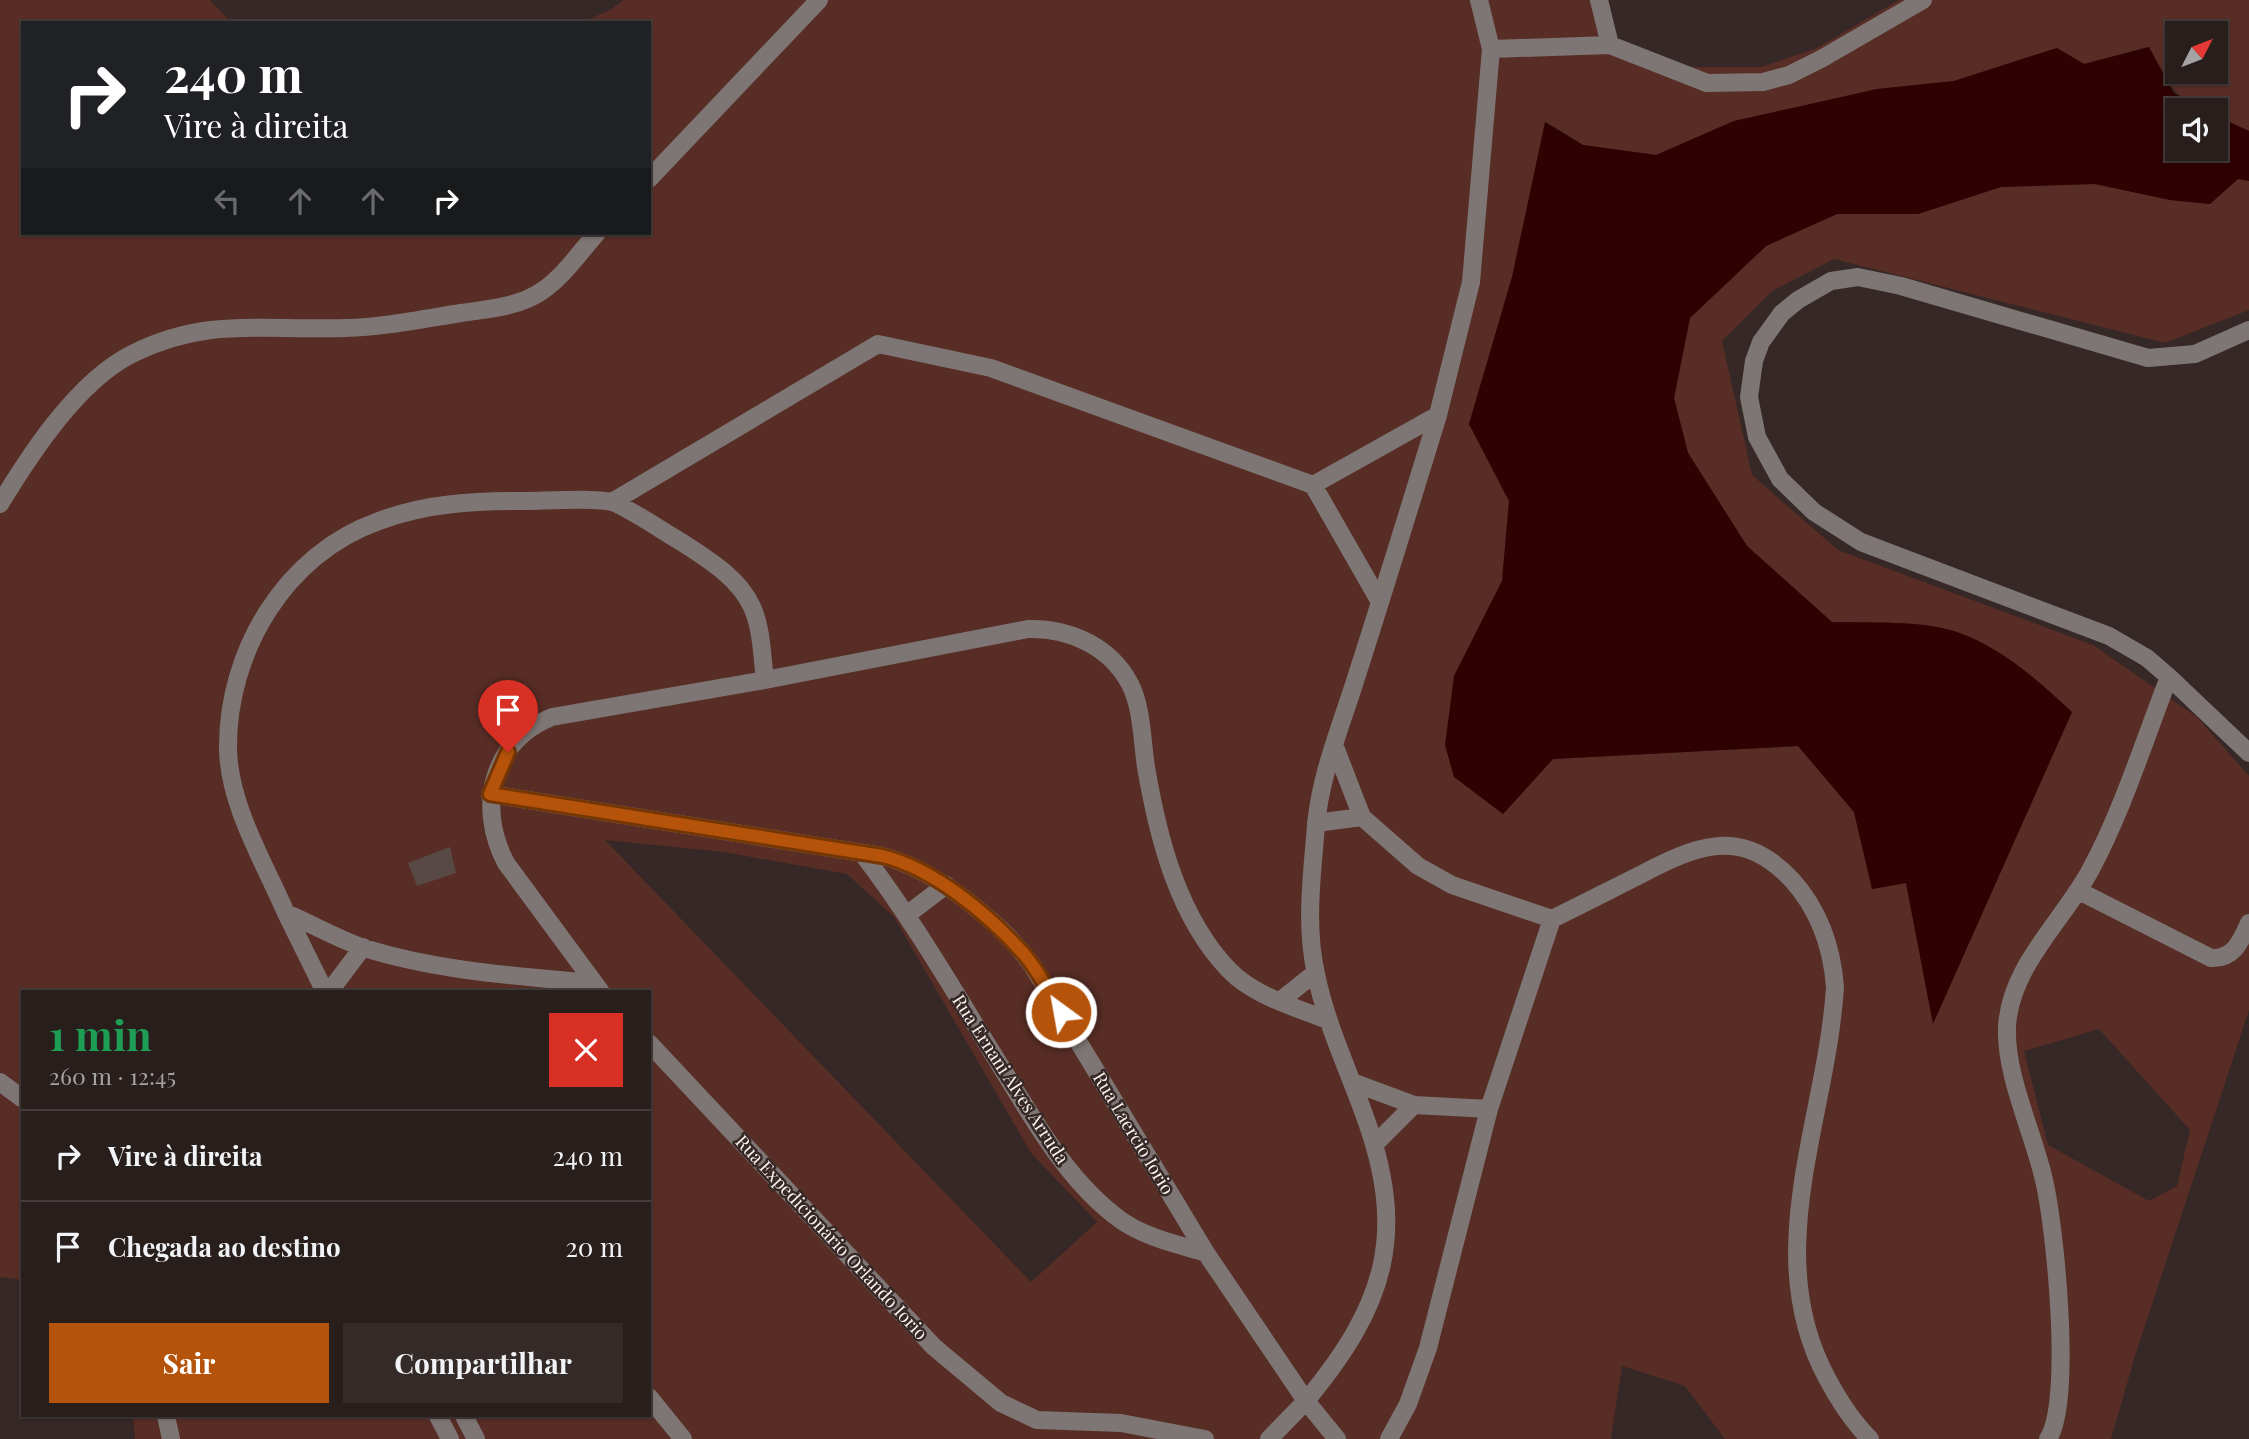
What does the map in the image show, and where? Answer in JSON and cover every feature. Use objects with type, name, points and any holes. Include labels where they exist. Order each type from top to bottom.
[{"type":"street","points":[[651,177],[819,0]]},
{"type":"street","points":[[1269,1439],[1306,1401],[1348,1348],[1384,1258],[1388,1210],[1375,1144],[1328,1020],[1315,974],[1311,907],[1316,823],[1335,747],[1438,415],[1471,282],[1491,49],[1479,0]]},
{"type":"street","points":[[1599,0],[1610,45]]},
{"type":"street","points":[[1491,49],[1610,45],[1707,83],[1763,82],[1788,75],[1822,59],[1923,0]]},
{"type":"street","points":[[0,504],[66,411],[110,368],[131,354],[199,330],[231,327],[346,328],[500,307],[542,291],[558,278],[595,235]]},
{"type":"street","points":[[2249,330],[2195,354],[2164,359],[2148,358],[1901,286],[1858,277],[1831,281],[1798,300],[1771,325],[1754,361],[1749,397],[1757,437],[1780,479],[1837,530],[1891,555],[2109,636],[2147,658],[2249,753]]},
{"type":"street","points":[[326,990],[286,913],[237,796],[228,750],[233,693],[240,667],[268,610],[289,584],[329,548],[377,521],[448,503],[612,502],[878,344],[992,368],[1313,485],[1380,602]]},
{"type":"street","points":[[1313,485],[1438,415]]},
{"type":"street","points":[[612,502],[700,554],[740,589],[752,607],[757,624],[765,680]]},
{"type":"street","points":[[596,987],[500,852],[490,822],[490,794],[508,752],[537,723],[587,709],[765,680],[1028,629],[1062,632],[1096,647],[1117,666],[1134,695],[1161,835],[1191,918],[1230,971],[1242,982],[1328,1020]]},
{"type":"street","points":[[2048,1439],[2061,1367],[2053,1240],[2044,1178],[2009,1051],[2007,1024],[2013,998],[2026,969],[2079,891],[2101,848],[2169,677]]},
{"type":"street","points":[[1335,747],[1362,817],[1398,850],[1434,876],[1552,919]]},
{"type":"street","name":"Rua Laercio Iorio","points":[[490,794],[900,860],[946,885],[1000,931],[1032,965],[1206,1253],[1306,1401],[1337,1439]]},
{"type":"street","points":[[1316,823],[1362,817]]},
{"type":"street","points":[[1389,1439],[1408,1404],[1428,1348],[1489,1109],[1552,919],[1669,860],[1709,846],[1738,847],[1767,859],[1799,888],[1813,909],[1833,962],[1835,987],[1798,1216],[1795,1269],[1804,1325],[1814,1354],[1853,1422],[1870,1439]]},
{"type":"street","name":"Rua Ernani Alves Arruda","points":[[862,853],[908,914],[1032,1117],[1085,1187],[1133,1228],[1206,1253]]},
{"type":"street","points":[[908,914],[946,885]]},
{"type":"street","points":[[2079,891],[2211,958],[2221,958],[2232,953],[2249,923]]},
{"type":"street","points":[[286,913],[363,947],[456,968],[596,987]]},
{"type":"street","points":[[329,990],[363,947]]},
{"type":"street","points":[[1280,1001],[1315,974]]},
{"type":"street","name":"Rua Expedicionário Orlando Iorio","points":[[651,1045],[934,1347],[1001,1403],[1027,1418],[1121,1423],[1205,1439]]},
{"type":"street","points":[[0,1082],[21,1098]]},
{"type":"street","points":[[1352,1083],[1414,1104],[1489,1109]]},
{"type":"street","points":[[1375,1144],[1414,1104]]},
{"type":"street","points":[[651,1399],[683,1439]]},
{"type":"street","points":[[166,1417],[171,1439]]},
{"type":"street","points":[[439,1417],[450,1439]]},
{"type":"street","points":[[465,1417],[476,1439]]},
{"type":"shaded area","points":[[0,0],[210,0],[230,21],[21,21],[21,235],[651,235],[651,21],[585,21],[610,10],[624,0],[1599,0],[1610,45],[1690,67],[1761,67],[1815,49],[1899,0],[2249,0],[2249,131],[2228,121],[2228,98],[2183,98],[2170,84],[2228,84],[2228,21],[2165,21],[2165,76],[2148,47],[2084,64],[2057,48],[1954,81],[1877,89],[1734,121],[1656,155],[1583,145],[1546,122],[1512,277],[1469,424],[1509,501],[1502,581],[1454,676],[1503,814],[1553,759],[1798,746],[1854,812],[1872,889],[1906,883],[1933,1023],[2072,712],[1898,624],[1832,622],[1747,546],[1688,453],[1674,398],[1690,318],[1766,246],[1837,214],[1918,214],[2001,187],[2095,184],[2170,200],[2210,204],[2238,179],[2249,181],[2249,310],[2165,343],[1834,259],[1772,291],[1722,341],[1752,475],[1838,550],[2093,645],[2197,717],[2249,776],[2249,1010],[2135,1356],[2111,1439],[1725,1439],[1685,1386],[1622,1366],[1611,1439],[135,1439],[133,1417],[651,1417],[651,990],[21,990],[21,1280],[0,1277]],"holes":[[[605,840],[724,852],[847,874],[894,917],[1031,1153],[1097,1222],[1031,1282]],[[2099,1029],[2190,1130],[2177,1186],[2149,1201],[2048,1145],[2024,1051]]]},
{"type":"shaded area","points":[[2149,47],[2165,76],[2165,84],[2169,84],[2174,93],[2183,98],[2165,98],[2165,161],[2228,161],[2228,121],[2249,131],[2249,181],[2238,179],[2210,204],[2170,200],[2095,184],[2001,187],[1918,214],[1837,214],[1766,246],[1690,318],[1674,398],[1688,453],[1747,546],[1832,622],[1912,624],[1943,628],[1973,638],[2033,677],[2072,712],[1933,1024],[1906,883],[1872,889],[1854,812],[1798,746],[1553,759],[1503,814],[1454,777],[1445,745],[1454,676],[1502,581],[1509,501],[1469,424],[1512,277],[1545,122],[1583,145],[1656,155],[1734,121],[1877,89],[1954,81],[2057,48],[2084,64]]},
{"type":"building","points":[[450,847],[456,873],[417,886],[408,863]]},
{"type":"route","points":[[508,752],[490,794],[882,856],[915,867],[946,885],[1015,945],[1032,965],[1061,1012]]}]
